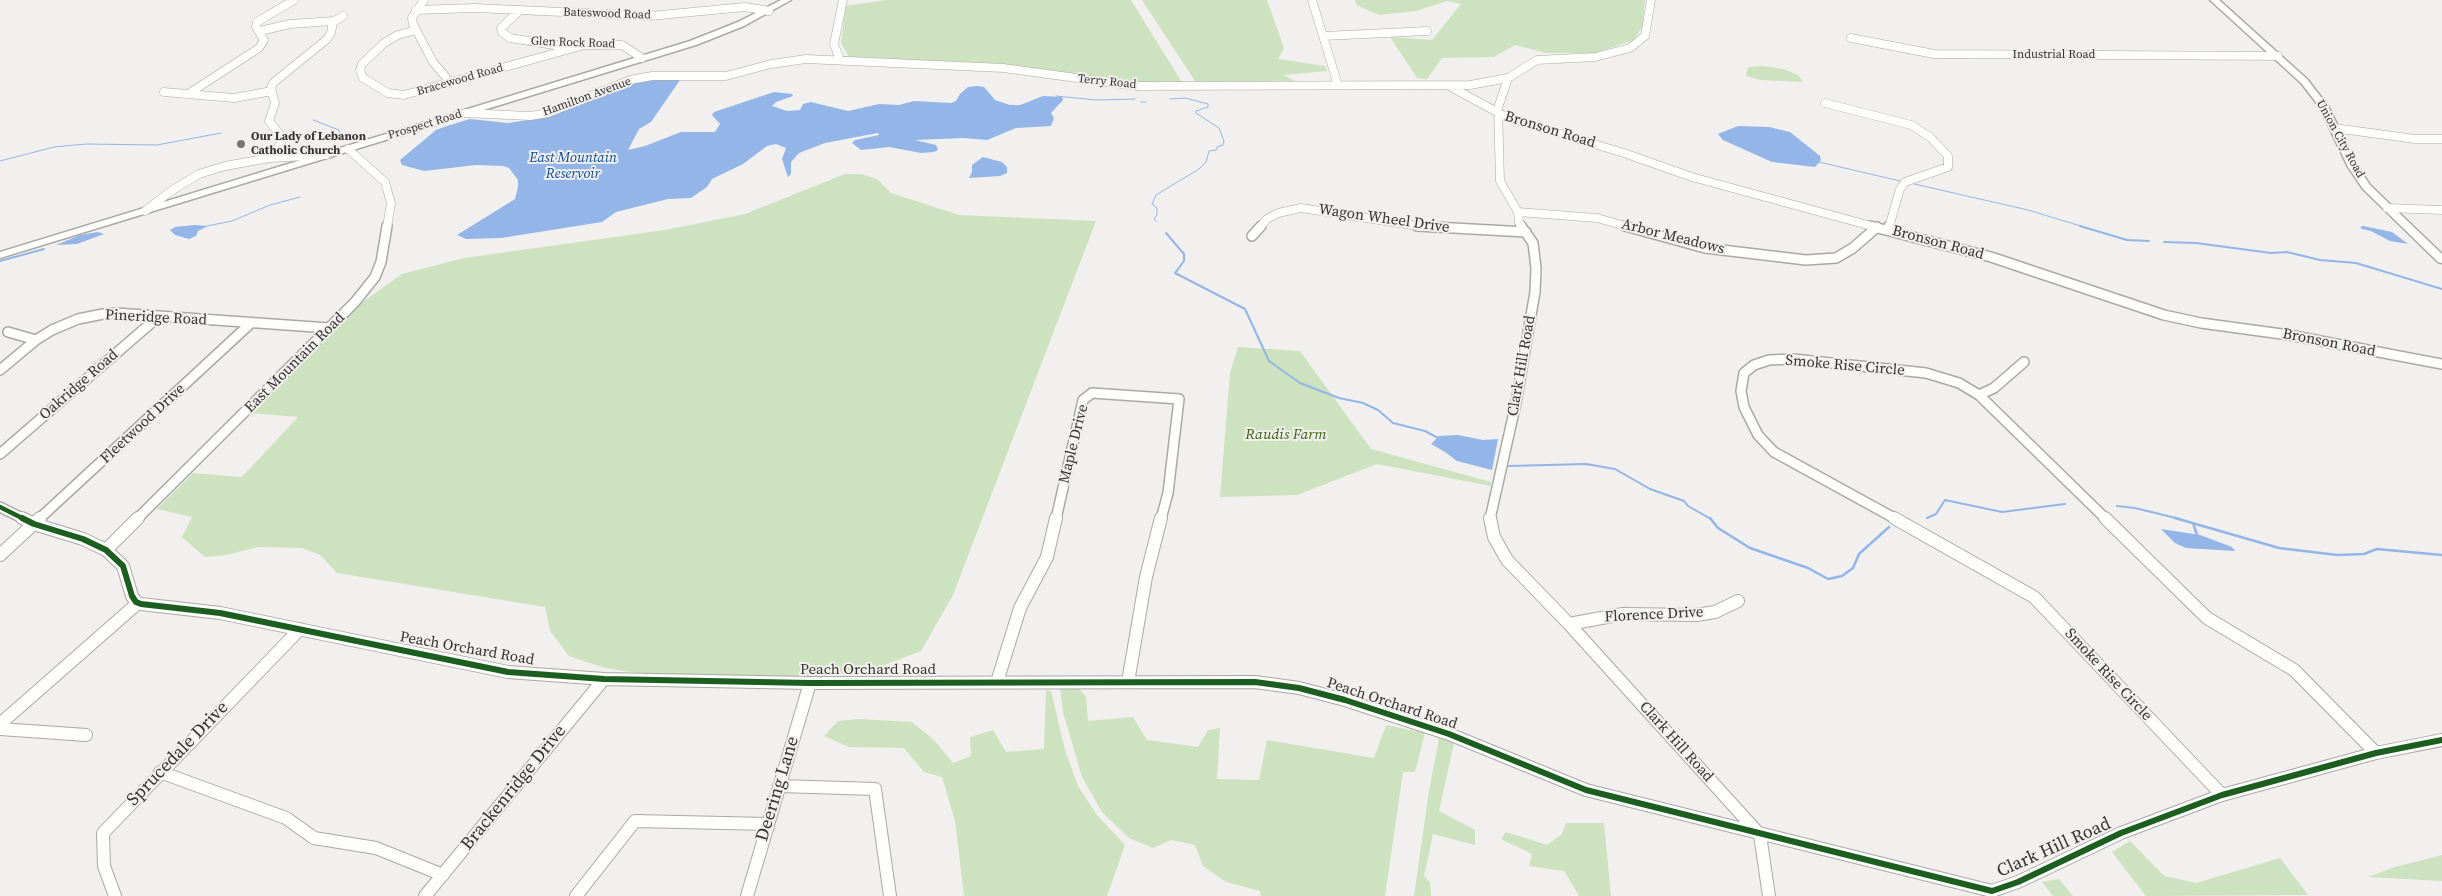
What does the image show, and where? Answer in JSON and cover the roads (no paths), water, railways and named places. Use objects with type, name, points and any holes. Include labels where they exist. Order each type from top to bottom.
[{"type":"main road","name":"Prospect Road","points":[[0,254],[326,156],[712,36],[768,11],[787,0]]},
{"type":"main road","name":"Union City Road","points":[[2214,0],[2278,56],[2309,87],[2323,106],[2352,167],[2366,187],[2442,260]]},
{"type":"street","points":[[188,94],[259,48],[264,40],[256,27],[257,22],[294,0]]},
{"type":"street","points":[[424,0],[412,18],[416,30],[433,62],[451,83]]},
{"type":"street","points":[[840,60],[834,44],[843,0]]},
{"type":"street","points":[[1312,0],[1338,85]]},
{"type":"street","points":[[1508,78],[1537,60],[1595,57],[1630,48],[1645,36],[1651,0]]},
{"type":"street","name":"Bateswood Road","points":[[416,10],[475,8],[650,16],[722,8],[768,11]]},
{"type":"street","name":"Glen Rock Road","points":[[520,10],[505,23],[501,28],[502,32],[520,40],[554,45],[622,45],[642,58]]},
{"type":"street","points":[[260,31],[290,24],[334,21],[343,16]]},
{"type":"street","points":[[272,158],[283,138],[269,121],[275,103],[272,85],[276,79],[328,38],[334,21]]},
{"type":"street","name":"Bracewood Road","points":[[416,30],[398,35],[384,43],[362,64],[360,74],[380,89],[395,94],[416,93],[581,46]]},
{"type":"street","points":[[1324,36],[1427,31]]},
{"type":"street","name":"Industrial Road","points":[[1852,38],[1934,54],[2278,56]]},
{"type":"street","points":[[551,53],[555,49],[554,45]]},
{"type":"street","name":"Terry Road","points":[[709,76],[740,74],[783,62],[840,60],[1003,68],[1136,86],[1445,86],[1490,83],[1508,78]]},
{"type":"street","name":"Hamilton Avenue","points":[[465,113],[530,116],[548,113],[630,80],[652,76],[709,76]]},
{"type":"street","name":"Clark Hill Road","points":[[1508,78],[1498,108],[1500,181],[1518,212],[1519,222],[1533,243],[1536,254],[1536,292],[1516,403],[1490,520],[1494,537],[1507,560],[1569,624],[1760,835],[1994,893],[2121,834],[2222,795],[2376,753],[2442,740]]},
{"type":"street","name":"Bronson Road","points":[[1445,86],[1474,98],[1498,114],[1624,153],[1730,189],[1991,257],[2175,318],[2289,335],[2442,364]]},
{"type":"street","points":[[164,92],[234,98],[272,91]]},
{"type":"street","points":[[1825,103],[1911,125],[1930,137],[1948,156],[1948,167],[1905,182],[1900,189],[1888,230]]},
{"type":"street","points":[[2334,128],[2415,138],[2442,139]]},
{"type":"street","name":"East Mountain Road","points":[[106,550],[355,302],[375,277],[381,262],[391,202],[385,182],[348,149]]},
{"type":"street","points":[[145,211],[171,190],[199,174],[225,166],[310,154],[326,156]]},
{"type":"street","name":"Wagon Wheel Drive","points":[[1252,236],[1267,219],[1288,209],[1301,208],[1426,227],[1526,232]]},
{"type":"street","points":[[2386,208],[2442,210]]},
{"type":"street","name":"Arbor Meadows","points":[[1518,212],[1597,218],[1705,248],[1806,260],[1836,258],[1859,243],[1877,227]]},
{"type":"street","name":"Pineridge Road","points":[[0,370],[36,340],[66,324],[91,316],[116,313],[329,328]]},
{"type":"street","name":"Oakridge Road","points":[[0,454],[158,317]]},
{"type":"street","name":"Fleetwood Drive","points":[[0,555],[251,323]]},
{"type":"street","points":[[8,332],[36,340]]},
{"type":"street","name":"Smoke Rise Circle","points":[[2222,795],[2034,597],[1774,452],[1749,422],[1741,391],[1744,374],[1754,364],[1769,360],[1793,360],[1926,373],[1959,383],[1979,395],[2207,618],[2278,658],[2294,670],[2376,753]]},
{"type":"street","points":[[1979,395],[1994,388],[2024,362]]},
{"type":"street","name":"Maple Drive","points":[[997,682],[1020,608],[1047,557],[1083,400],[1092,393],[1179,399],[1168,492],[1146,577],[1128,682]]},
{"type":"street","points":[[0,507],[34,524],[83,539],[106,550],[123,566],[132,596],[138,603],[0,724]]},
{"type":"street","name":"Florence Drive","points":[[1569,624],[1623,614],[1696,615],[1715,612],[1738,602]]},
{"type":"street","name":"Peach Orchard Road","points":[[138,603],[212,612],[508,672],[604,679],[810,683],[1254,682],[1299,688],[1345,700],[1449,734],[1586,790],[1760,835]]},
{"type":"street","name":"Sprucedale Drive","points":[[115,896],[104,866],[103,833],[300,629]]},
{"type":"street","name":"Brackenridge Drive","points":[[425,896],[604,679]]},
{"type":"street","name":"Deering Lane","points":[[747,896],[810,683]]},
{"type":"street","points":[[0,729],[86,735]]},
{"type":"street","points":[[160,772],[286,818],[314,838],[376,848],[443,875]]},
{"type":"street","points":[[779,786],[875,789],[890,896]]},
{"type":"street","points":[[576,896],[635,821],[768,824]]},
{"type":"street","points":[[1760,835],[1769,896]]},
{"type":"water","name":"East Mountain Reservoir","points":[[643,79],[680,80],[651,122],[639,129],[628,150],[645,146],[681,132],[715,132],[720,124],[712,115],[714,112],[774,92],[792,94],[793,96],[776,102],[772,106],[787,111],[800,110],[803,104],[811,102],[848,111],[879,104],[899,105],[914,101],[951,103],[956,101],[960,94],[968,87],[977,86],[984,87],[995,100],[1010,105],[1020,105],[1043,96],[1062,97],[1063,100],[1051,113],[1054,118],[1051,126],[1016,128],[987,140],[964,138],[915,140],[936,145],[938,150],[934,152],[921,153],[889,147],[861,150],[852,143],[855,140],[879,135],[878,133],[825,143],[799,153],[791,162],[791,174],[788,177],[782,159],[786,148],[776,144],[767,146],[743,164],[712,179],[707,187],[691,198],[668,199],[616,212],[602,222],[501,238],[466,239],[457,235],[515,199],[518,180],[509,168],[476,165],[424,171],[402,165],[400,160],[436,130],[447,126],[470,119],[508,123],[535,119]]},
{"type":"water","points":[[1738,126],[1769,127],[1790,132],[1820,156],[1821,160],[1815,167],[1772,162],[1723,140],[1718,134]]},
{"type":"water","points":[[983,157],[1002,162],[1007,167],[1007,173],[1000,176],[969,178],[972,172],[972,165]]},
{"type":"water","points":[[208,226],[198,231],[196,236],[189,239],[175,235],[170,230],[175,227]]},
{"type":"water","points":[[2360,227],[2392,232],[2408,244],[2390,241]]},
{"type":"water","points":[[98,232],[104,234],[77,244],[56,245],[80,235]]},
{"type":"water","points":[[1458,435],[1483,440],[1498,439],[1492,470],[1457,461],[1431,444],[1439,436]]},
{"type":"water","points":[[2161,529],[2200,535],[2232,547],[2235,551],[2186,548],[2175,543]]},
{"type":"waterway","points":[[1056,96],[1096,100],[1135,99]]},
{"type":"waterway","points":[[1157,222],[1154,219],[1157,215],[1157,208],[1152,204],[1156,195],[1199,169],[1206,162],[1209,151],[1216,150],[1217,147],[1223,145],[1224,141],[1219,128],[1196,113],[1196,111],[1208,107],[1208,104],[1185,98],[1170,99]]},
{"type":"waterway","points":[[1141,102],[1146,102]]},
{"type":"waterway","points":[[313,120],[339,130],[340,135],[355,138]]},
{"type":"waterway","points":[[0,161],[54,147],[86,144],[157,145],[221,133]]},
{"type":"waterway","points":[[1819,162],[1900,181]]},
{"type":"waterway","points":[[1910,183],[2028,210],[2084,227]]},
{"type":"waterway","points":[[207,226],[232,221],[270,205],[300,197]]},
{"type":"waterway","points":[[2080,226],[2127,240],[2149,241]]},
{"type":"waterway","points":[[1166,233],[1184,254],[1184,261],[1175,273],[1245,309],[1269,361],[1300,383],[1339,398],[1363,403],[1378,410],[1393,423],[1425,431],[1438,438]]},
{"type":"waterway","points":[[2164,242],[2196,243],[2271,253],[2287,252],[2320,260],[2356,263],[2442,289]]},
{"type":"waterway","points":[[0,261],[44,249]]},
{"type":"waterway","points":[[1509,466],[1586,464],[1615,469],[1650,489],[1684,501],[1688,506],[1711,519]]},
{"type":"waterway","points":[[1927,518],[1936,514],[1945,500],[2002,512],[2065,504]]},
{"type":"waterway","points":[[2117,506],[2135,508],[2180,519]]},
{"type":"waterway","points":[[2175,518],[2193,523]]},
{"type":"waterway","points":[[1711,519],[1718,528],[1750,548],[1808,568],[1828,579],[1842,576],[1853,568],[1859,554],[1889,527]]},
{"type":"waterway","points":[[2193,523],[2279,548],[2337,555],[2364,554],[2377,549],[2442,555]]},
{"type":"waterway","points":[[2193,523],[2197,535]]},
{"type":"place","name":"Our Lady of Lebanon Catholic Church","points":[[241,144]]},
{"type":"park label","name":"Raudis Farm","points":[[1286,435]]}]
